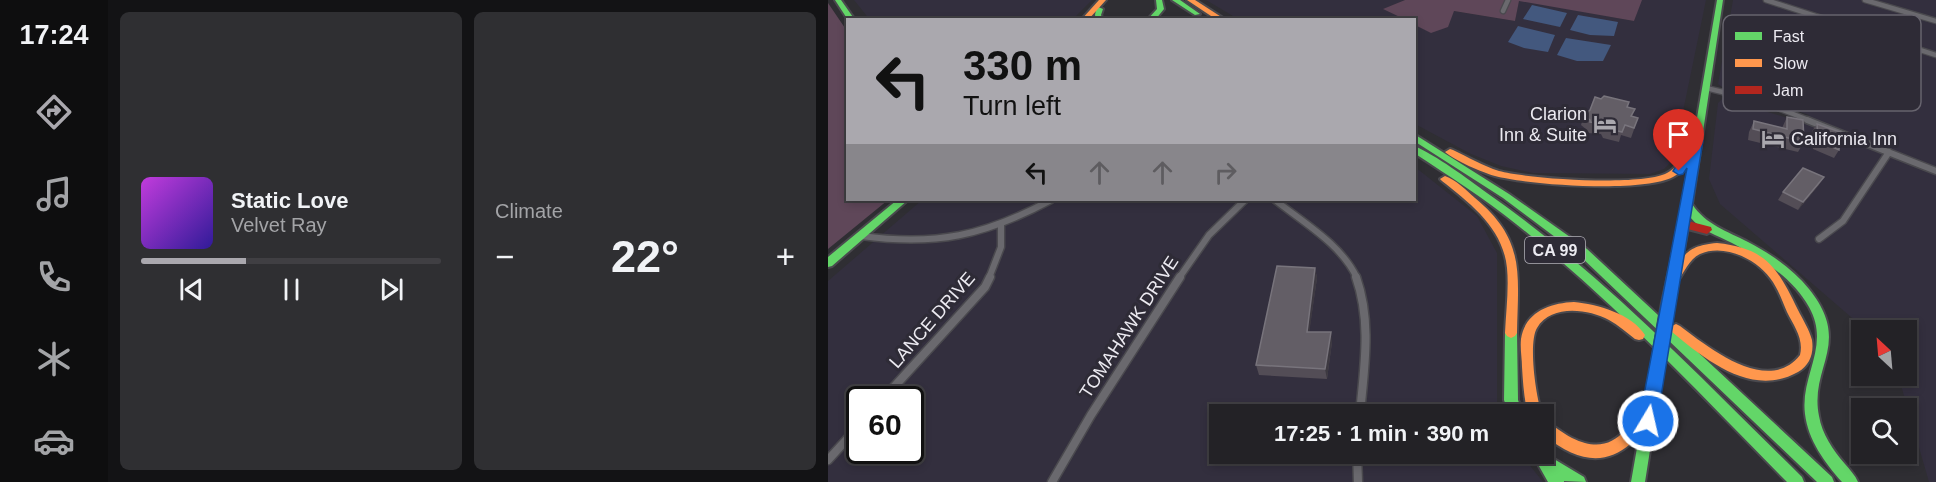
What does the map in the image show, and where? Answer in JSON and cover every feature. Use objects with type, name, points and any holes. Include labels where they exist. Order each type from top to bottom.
[{"type":"main road","points":[[838,0],[851,18]]},
{"type":"main road","points":[[1152,18],[1161,11],[1162,6],[1159,0]]},
{"type":"main road","points":[[1175,0],[1204,18]]},
{"type":"main road","points":[[1190,0],[1219,18]]},
{"type":"main road","points":[[1638,482],[1668,303],[1684,224],[1720,0]]},
{"type":"main road","points":[[1086,18],[1100,4]]},
{"type":"main road","points":[[1418,145],[1514,177],[1546,181],[1639,182],[1660,180],[1679,171],[1698,141]]},
{"type":"main road","points":[[1418,145],[1428,165],[1478,203],[1499,229],[1511,259],[1512,404]]},
{"type":"main road","name":"CA 99","points":[[1418,145],[1549,226],[1583,252],[1633,296],[1827,482]]},
{"type":"main road","name":"CA 99","points":[[1418,145],[1549,244],[1623,310],[1797,482]]},
{"type":"main road","points":[[828,263],[902,201]]},
{"type":"main road","points":[[1687,204],[1699,221],[1765,256],[1786,272],[1800,286],[1814,306],[1823,332],[1824,346],[1821,368],[1811,400],[1812,414],[1819,437],[1836,465],[1851,482]]},
{"type":"main road","points":[[1684,224],[1726,235]]},
{"type":"main road","points":[[1633,296],[1731,367],[1752,374],[1776,375],[1797,366],[1806,355],[1806,339],[1799,322],[1778,282],[1758,261],[1737,251],[1706,248],[1687,257],[1679,273],[1673,279]]},
{"type":"main road","points":[[1532,404],[1528,393],[1527,340],[1539,317],[1552,310],[1578,306],[1610,314],[1682,369]]},
{"type":"main road","points":[[1554,436],[1574,447],[1608,451],[1621,445],[1631,435],[1651,404]]},
{"type":"main road","points":[[1545,464],[1557,482]]},
{"type":"main road","points":[[1552,464],[1579,482]]},
{"type":"street","points":[[1503,11],[1508,0]]},
{"type":"street","points":[[1766,0],[1812,15]]},
{"type":"street","points":[[1865,0],[1916,15]]},
{"type":"street","points":[[1921,17],[1936,21]]},
{"type":"street","points":[[1921,50],[1936,55]]},
{"type":"street","points":[[1706,88],[1723,92]]},
{"type":"street","points":[[1785,111],[1936,171]]},
{"type":"street","points":[[1819,239],[1843,221],[1889,152]]},
{"type":"street","points":[[861,236],[908,241],[937,239],[977,231],[1001,223],[1049,201]]},
{"type":"street","name":"TOMAHAWK DRIVE","points":[[1052,482],[1092,411],[1203,243],[1215,226],[1244,201]]},
{"type":"street","points":[[1276,201],[1341,253],[1361,286],[1366,315],[1361,404]]},
{"type":"street","name":"LANCE DRIVE","points":[[896,386],[985,286],[997,262],[1001,247],[1001,223]]},
{"type":"street","points":[[828,460],[846,440]]},
{"type":"street","points":[[1357,464],[1358,482]]},
{"type":"shaded area","points":[[854,0],[1092,0],[1074,18],[868,18]]},
{"type":"shaded area","points":[[1206,0],[1405,0],[1384,9],[1402,18],[1236,18]]},
{"type":"shaded area","points":[[1405,0],[1642,0],[1634,21],[1519,1],[1515,21],[1454,11],[1448,27],[1431,33],[1416,26],[1416,18],[1402,18],[1383,9]]},
{"type":"shaded area","points":[[1519,0],[1634,21],[1641,0],[1706,0],[1673,160],[1664,169],[1650,174],[1533,173],[1501,166],[1471,154],[1416,125],[1416,25],[1454,11],[1515,21]]},
{"type":"shaded area","points":[[1733,0],[1936,0],[1936,482],[1929,482],[1917,441],[1917,398],[1905,398],[1901,386],[1917,386],[1917,320],[1854,320],[1720,204],[1709,179],[1718,103],[1723,98],[1723,111],[1765,111],[1810,125],[1809,115],[1798,111],[1921,111],[1921,15],[1730,15]]},
{"type":"shaded area","points":[[828,3],[846,30],[846,201],[887,201],[828,249]]},
{"type":"shaded area","points":[[1723,56],[1723,88],[1718,84]]},
{"type":"shaded area","points":[[1416,168],[1477,216],[1497,253],[1497,404],[1209,404],[1209,464],[1529,464],[1543,482],[828,482],[828,281],[921,201],[1416,201]]},
{"type":"water","points":[[1532,5],[1567,13],[1560,27],[1523,19]]},
{"type":"water","points":[[1578,15],[1618,22],[1614,36],[1590,35],[1570,30]]},
{"type":"water","points":[[1518,26],[1555,35],[1548,52],[1524,48],[1508,42]]},
{"type":"water","points":[[1566,38],[1611,45],[1603,61],[1577,61],[1557,55]]},
{"type":"building","points":[[1604,96],[1629,102],[1627,107],[1635,109],[1631,116],[1638,118],[1634,128],[1625,125],[1622,132],[1606,128],[1605,124],[1590,122],[1584,115],[1590,110],[1595,97],[1601,99]]},
{"type":"building","points":[[1787,117],[1803,120],[1804,142],[1753,129],[1754,121],[1787,129]]},
{"type":"building","points":[[1817,124],[1840,132],[1839,150],[1818,141]]},
{"type":"building","points":[[1803,168],[1824,177],[1803,202],[1783,192]]},
{"type":"building","points":[[1277,266],[1315,268],[1307,332],[1331,332],[1325,369],[1256,365]]},
{"type":"traffic: fast","points":[[838,0],[851,18]]},
{"type":"traffic: fast","points":[[1152,18],[1160,9],[1159,0]]},
{"type":"traffic: fast","points":[[1175,0],[1197,14]]},
{"type":"traffic: fast","points":[[1668,303],[1684,224],[1720,0]]},
{"type":"traffic: fast","points":[[1096,8],[1100,9],[1099,18]]},
{"type":"traffic: fast","points":[[1416,138],[1506,196],[1583,252],[1827,482]]},
{"type":"traffic: fast","points":[[1416,150],[1506,211],[1592,282],[1662,347],[1797,482]]},
{"type":"traffic: fast","points":[[828,263],[902,201]]},
{"type":"traffic: fast","points":[[1687,204],[1697,218],[1712,230],[1745,245],[1778,266],[1798,284],[1814,305],[1821,319],[1824,344],[1813,389],[1811,413],[1823,445],[1851,482]]},
{"type":"traffic: fast","points":[[1511,333],[1512,404]]},
{"type":"traffic: fast","points":[[1638,482],[1656,374]]},
{"type":"traffic: fast","points":[[1545,464],[1557,482]]},
{"type":"traffic: fast","points":[[1550,464],[1579,482]]},
{"type":"traffic: slow","points":[[1086,18],[1103,0]]},
{"type":"traffic: slow","points":[[1190,0],[1220,18]]},
{"type":"traffic: slow","points":[[1450,152],[1490,171],[1510,176],[1556,181],[1635,182],[1655,180],[1673,173],[1685,161],[1697,141]]},
{"type":"traffic: slow","points":[[1445,179],[1486,213],[1502,234],[1511,259],[1513,276],[1511,333]]},
{"type":"traffic: slow","points":[[1673,279],[1689,256],[1696,251],[1717,247],[1749,255],[1767,267],[1777,279],[1803,330],[1807,350],[1804,360],[1799,365],[1775,375],[1759,375],[1744,372],[1714,358],[1676,329]]},
{"type":"traffic: slow","points":[[1656,374],[1668,303]]},
{"type":"traffic: slow","points":[[1533,404],[1527,353],[1528,335],[1533,324],[1550,310],[1574,306],[1597,310],[1624,323],[1639,335]]},
{"type":"traffic: slow","points":[[1554,435],[1582,449],[1604,451],[1614,448],[1628,438],[1651,404]]},
{"type":"traffic: jam","points":[[1684,224],[1707,230]]},
{"type":"place","name":"Clarion Inn & Suite","points":[[1605,124]]},
{"type":"place","name":"California Inn","points":[[1773,139]]},
{"type":"route","points":[[1648,421],[1698,141],[1679,171]]}]
